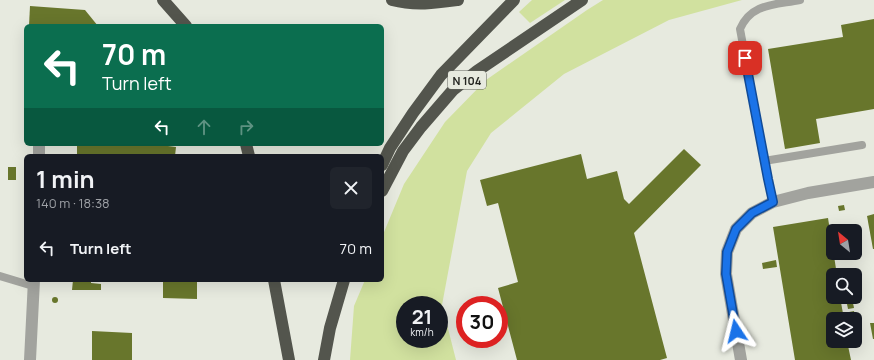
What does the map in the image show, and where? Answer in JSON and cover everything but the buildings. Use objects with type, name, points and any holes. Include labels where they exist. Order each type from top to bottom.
[{"type":"highway","points":[[163,0],[184,24]]},
{"type":"highway","points":[[392,0],[402,3],[429,4],[458,0]]},
{"type":"highway","points":[[384,161],[390,148],[409,118],[441,75],[514,0]]},
{"type":"highway","name":"N 104","points":[[384,186],[403,151],[421,127],[454,90],[477,71],[582,0]]},
{"type":"highway","points":[[274,282],[289,360]]},
{"type":"highway","points":[[324,360],[330,328],[343,282]]},
{"type":"street","points":[[741,360],[726,274],[727,252],[736,229],[752,213],[773,202],[874,182]]},
{"type":"street","points":[[30,360],[33,283]]},
{"type":"lane","points":[[773,202],[740,29],[744,21],[757,9],[800,0]]},
{"type":"lane","points":[[764,160],[862,144]]},
{"type":"lane","points":[[0,276],[24,281]]},
{"type":"green space","points":[[532,0],[565,0],[530,23],[519,12]]},
{"type":"green space","points":[[603,0],[742,0],[669,20],[564,74],[491,133],[467,171],[444,296],[396,296],[396,348],[448,348],[448,329],[456,360],[350,360],[354,306],[364,282],[384,282],[384,232],[404,184],[445,122],[486,80]]},
{"type":"route","points":[[736,331],[726,274],[727,252],[736,229],[752,213],[773,202],[745,58]]}]
